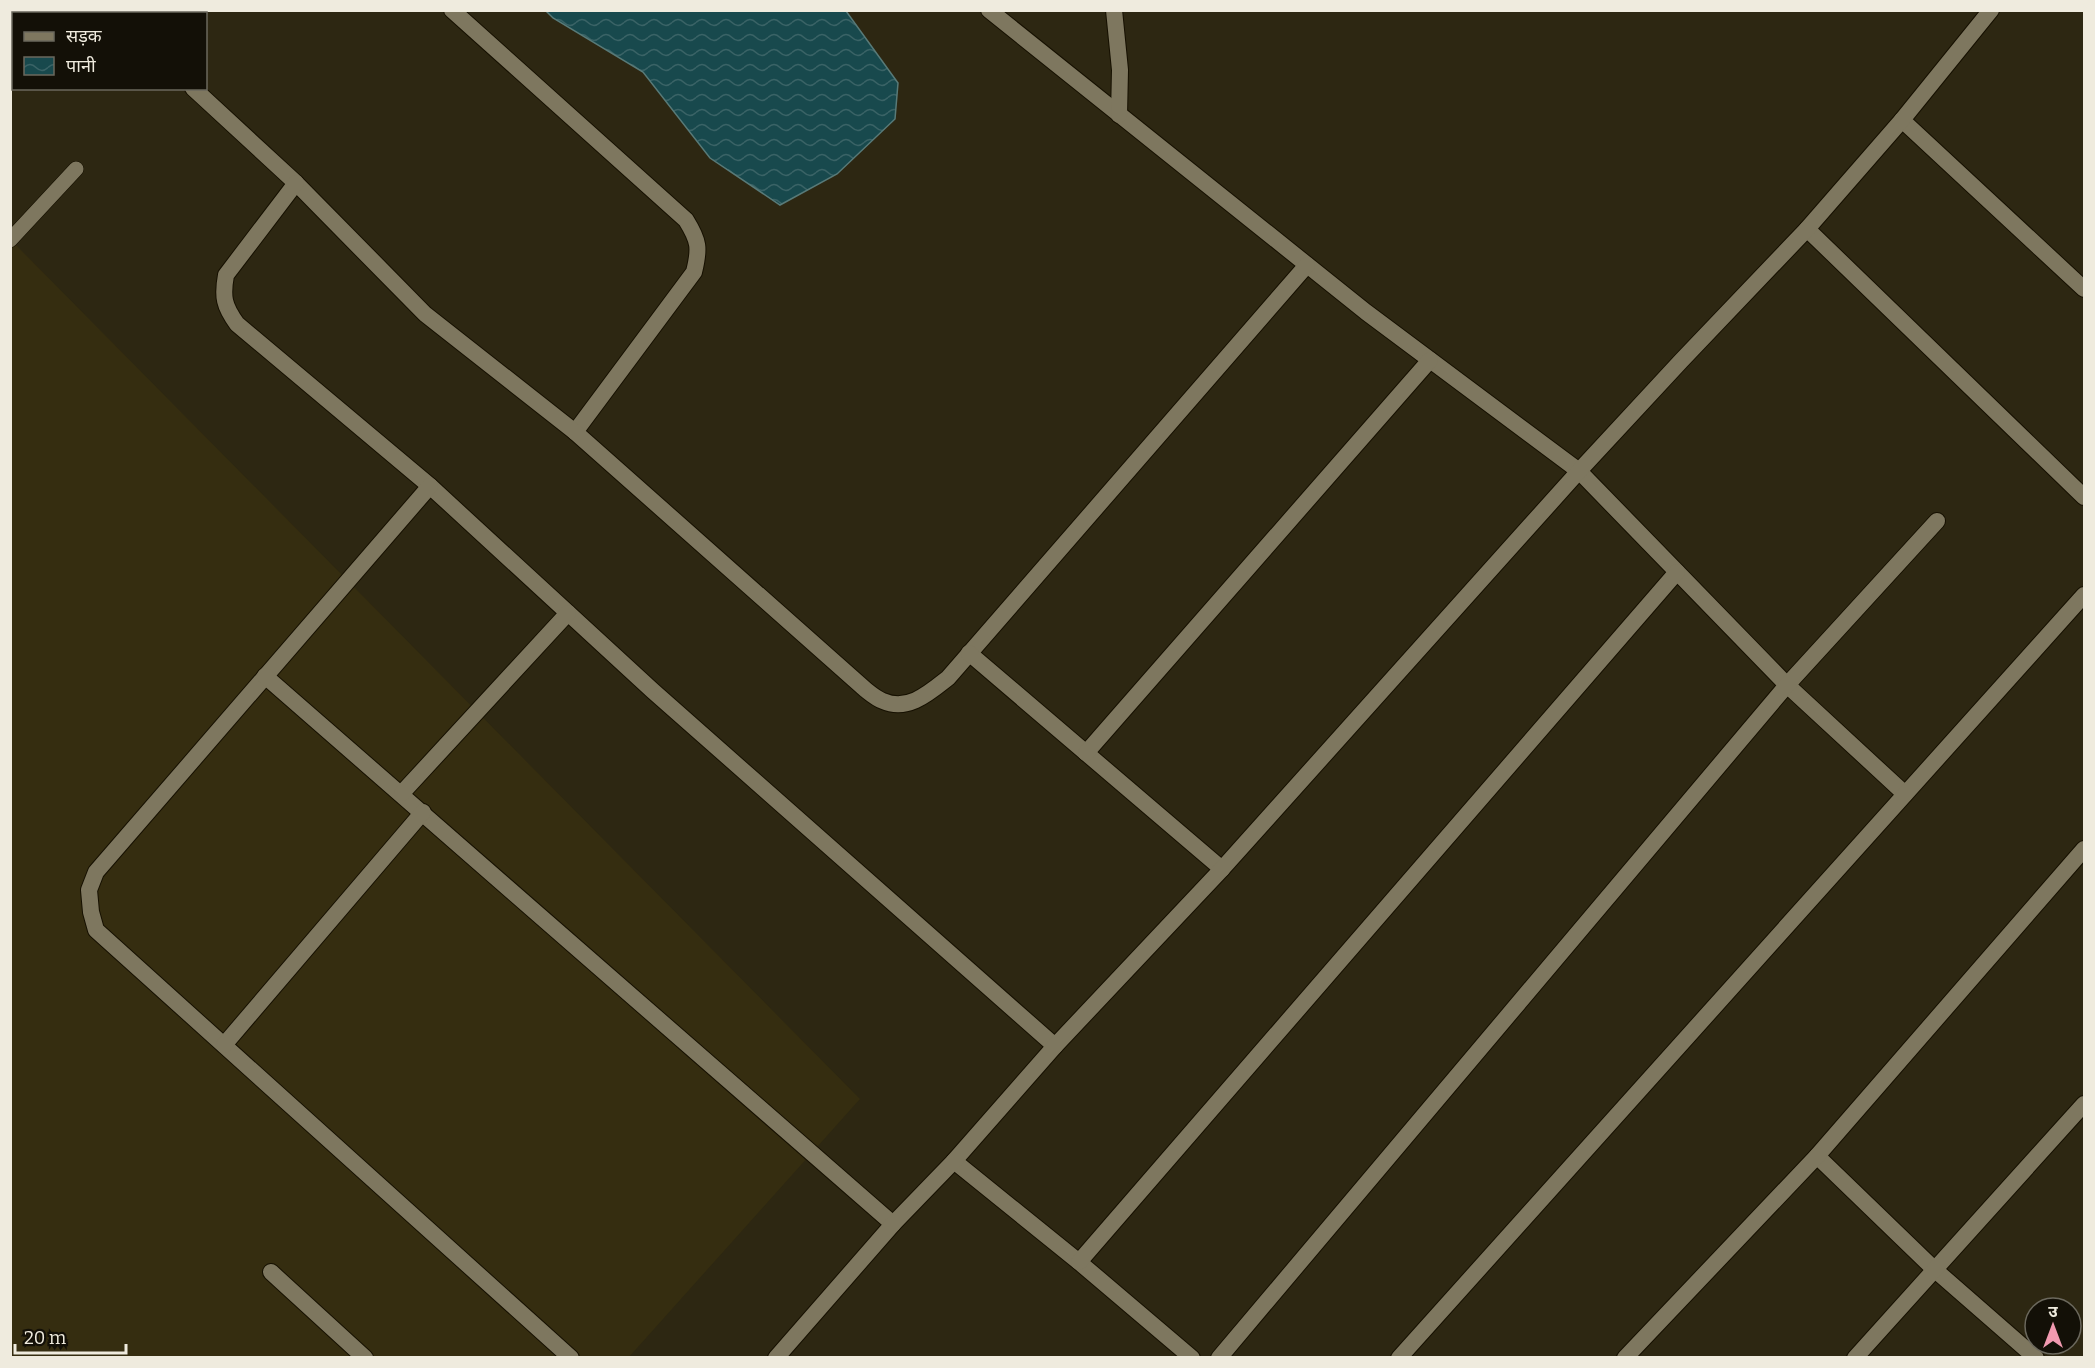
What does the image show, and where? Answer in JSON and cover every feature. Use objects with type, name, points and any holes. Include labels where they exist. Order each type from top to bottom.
[{"type":"street","points":[[452,10],[686,219],[695,234],[698,253],[694,272],[575,432]]},
{"type":"street","points":[[989,10],[1307,265],[1579,471],[1787,685],[1905,794]]},
{"type":"street","points":[[1114,10],[1120,70],[1119,115]]},
{"type":"street","points":[[776,1358],[893,1224],[954,1161],[1054,1046],[1222,869],[1579,471],[1807,229],[1902,120],[1990,10]]},
{"type":"street","points":[[195,90],[296,183],[425,314],[575,432],[866,690],[884,702],[908,704],[927,695],[948,678],[1307,265]]},
{"type":"street","points":[[1902,120],[2085,289]]},
{"type":"street","points":[[296,183],[226,275],[223,291],[227,310],[237,324],[430,486],[652,691],[1054,1046]]},
{"type":"street","points":[[1807,229],[2085,497]]},
{"type":"street","points":[[1086,753],[1430,360]]},
{"type":"street","points":[[430,486],[119,843],[96,872],[89,890],[91,912],[96,930],[571,1358]]},
{"type":"street","points":[[1219,1358],[1787,685],[1937,521]]},
{"type":"street","points":[[1079,1262],[1677,572]]},
{"type":"street","points":[[1399,1358],[2085,595]]},
{"type":"street","points":[[402,793],[568,613]]},
{"type":"street","points":[[969,653],[1222,869]]},
{"type":"street","points":[[265,676],[402,793],[893,1224]]},
{"type":"street","points":[[224,1045],[423,812]]},
{"type":"street","points":[[1625,1358],[1817,1156],[2085,849]]},
{"type":"street","points":[[1855,1358],[2085,1104]]},
{"type":"street","points":[[1817,1156],[1934,1269],[2036,1358]]},
{"type":"street","points":[[954,1161],[1079,1262],[1192,1358]]},
{"type":"street","points":[[271,1272],[365,1358]]},
{"type":"lane","points":[[10,240],[76,169]]},
{"type":"shaded area","points":[[10,239],[860,1099],[629,1357],[11,1357]]},
{"type":"water","points":[[546,11],[846,11],[898,83],[895,119],[837,174],[780,205],[710,158],[643,72],[553,18]]}]
